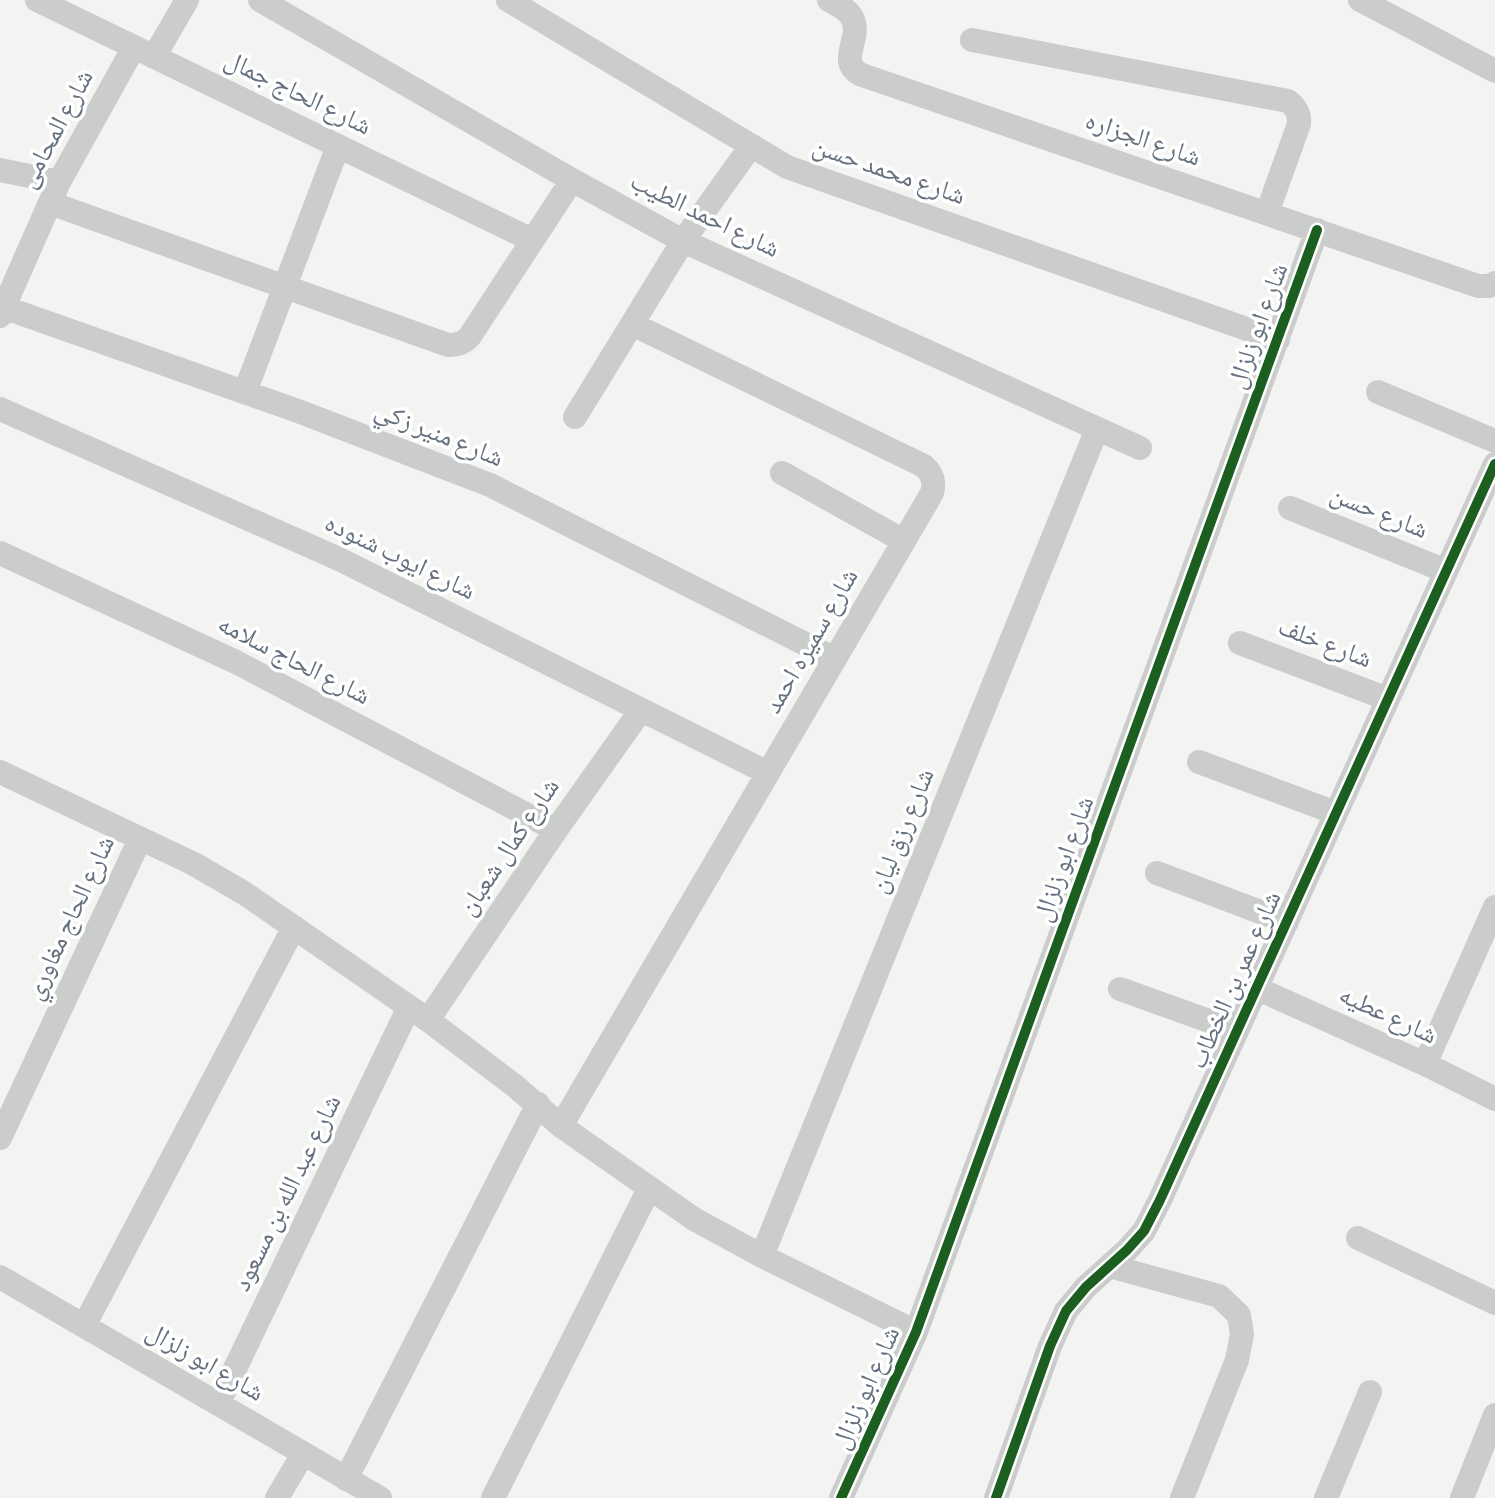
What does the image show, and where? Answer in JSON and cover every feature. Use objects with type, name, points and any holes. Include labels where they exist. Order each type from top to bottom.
[{"type":"street","name":"شارع الحاج جمال","points":[[37,0],[533,240]]},
{"type":"street","name":"شارع المحامى","points":[[2,312],[54,193],[144,52],[187,0]]},
{"type":"street","name":"شارع احمد الطيب","points":[[260,0],[683,241],[1140,448]]},
{"type":"street","name":"شارع محمد حسن","points":[[508,0],[787,167],[1278,340]]},
{"type":"street","name":"شارع الجزاره","points":[[829,0],[844,8],[854,22],[856,31],[849,59],[856,73],[1478,286],[1495,283]]},
{"type":"street","points":[[1360,0],[1495,71]]},
{"type":"street","points":[[972,40],[1288,101],[1297,111],[1299,124],[1267,213]]},
{"type":"street","points":[[245,392],[338,146]]},
{"type":"street","points":[[575,418],[683,241],[751,146]]},
{"type":"street","points":[[0,170],[285,287],[448,345],[466,341],[470,336],[572,180]]},
{"type":"street","name":"شارع ابو زلزال","points":[[841,1498],[916,1332],[1317,230]]},
{"type":"street","name":"شارع منير زكي","points":[[2,312],[245,392],[490,485],[835,659]]},
{"type":"street","name":"شارع سميره احمد","points":[[561,1125],[934,486],[933,478],[925,466],[632,324]]},
{"type":"street","points":[[1378,391],[1495,441]]},
{"type":"street","name":"شارع ايوب شنوده","points":[[0,409],[340,559],[768,774]]},
{"type":"street","name":"شارع رزق ليان","points":[[762,1256],[1097,429]]},
{"type":"street","name":"شارع عمر بن الخطاب","points":[[996,1498],[1050,1346],[1066,1311],[1086,1287],[1144,1231],[1160,1200],[1446,571],[1488,498],[1495,464]]},
{"type":"street","points":[[782,473],[904,541]]},
{"type":"street","name":"شارع حسن","points":[[1290,508],[1446,571]]},
{"type":"street","name":"شارع الحاج سلامه","points":[[0,553],[236,662],[556,830]]},
{"type":"street","name":"شارع خلف","points":[[1240,643],[1388,699]]},
{"type":"street","name":"شارع كمال شعبان","points":[[419,1013],[556,830],[641,710]]},
{"type":"street","points":[[1199,762],[1336,813]]},
{"type":"street","points":[[0,772],[194,864],[244,893],[419,1013],[538,1104],[561,1125],[694,1219],[762,1256],[916,1332]]},
{"type":"street","name":"شارع الحاج مغاوري","points":[[0,1138],[140,839]]},
{"type":"street","points":[[1157,873],[1287,922]]},
{"type":"street","points":[[1425,1064],[1495,907]]},
{"type":"street","points":[[84,1326],[294,927]]},
{"type":"street","name":"شارع عطيه","points":[[1256,988],[1495,1098]]},
{"type":"street","points":[[1120,989],[1237,1031]]},
{"type":"street","name":"شارع عبد الله بن مسعود","points":[[218,1404],[419,1013]]},
{"type":"street","points":[[346,1479],[538,1104]]},
{"type":"street","points":[[493,1498],[649,1189]]},
{"type":"street","points":[[1358,1238],[1495,1303]]},
{"type":"street","points":[[1109,1266],[1219,1296],[1239,1314],[1242,1334],[1237,1360],[1182,1498]]},
{"type":"street","name":"شارع ابو زلزال","points":[[0,1277],[380,1498]]},
{"type":"street","points":[[1326,1498],[1370,1392]]},
{"type":"street","points":[[1462,1498],[1495,1415]]},
{"type":"street","points":[[277,1498],[303,1454]]},
{"type":"cycle path","points":[[841,1498],[916,1332],[1317,230]]},
{"type":"cycle path","points":[[996,1498],[1050,1346],[1066,1311],[1086,1287],[1144,1231],[1160,1200],[1495,464]]}]
